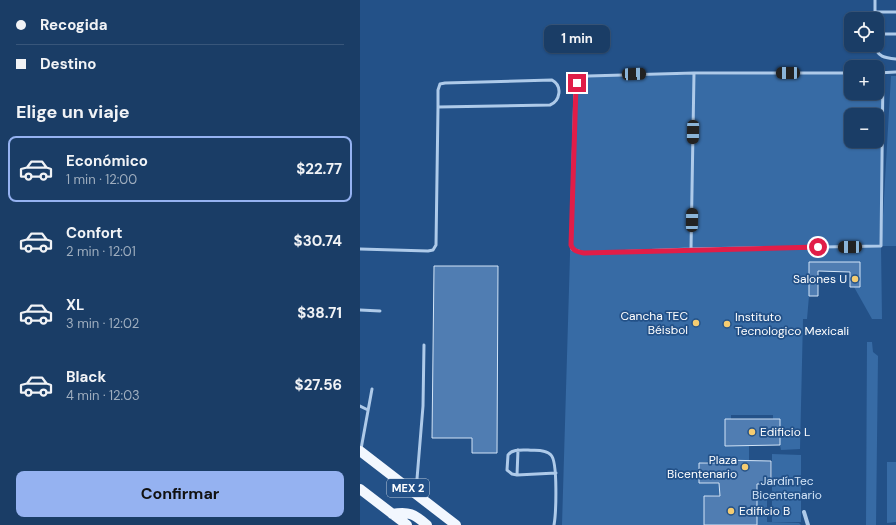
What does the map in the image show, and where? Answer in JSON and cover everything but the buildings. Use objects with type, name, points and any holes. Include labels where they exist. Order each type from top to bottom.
[{"type":"main road","name":"MEX 2","points":[[360,451],[456,525]]},
{"type":"main road","name":"MEX 2","points":[[360,490],[393,517],[407,525]]},
{"type":"main road","points":[[393,517],[409,513],[427,525]]},
{"type":"street","points":[[804,512],[808,525]]},
{"type":"lane","points":[[875,0],[875,12]]},
{"type":"lane","points":[[884,12],[896,12]]},
{"type":"lane","points":[[884,34],[896,34]]},
{"type":"lane","points":[[877,52],[882,58],[896,59]]},
{"type":"lane","points":[[884,73],[896,72]]},
{"type":"lane","points":[[691,249],[694,73]]},
{"type":"lane","points":[[844,73],[694,73],[588,76],[580,79],[576,86],[572,249],[584,253],[691,249],[881,246],[883,100]]},
{"type":"lane","points":[[360,249],[428,251],[433,250],[436,245],[438,90],[440,84],[552,80],[556,82],[559,87],[558,98],[555,103],[550,105],[438,106]]},
{"type":"lane","points":[[360,310],[380,311]]},
{"type":"lane","points":[[416,494],[423,406],[424,345]]},
{"type":"lane","points":[[360,451],[372,389]]},
{"type":"lane","points":[[360,406],[368,410]]},
{"type":"lane","points":[[554,525],[556,473],[554,458],[550,453],[542,451],[518,450],[509,452],[507,458],[507,470],[512,474],[556,473]]},
{"type":"lane","points":[[517,475],[518,450]]},
{"type":"green space","name":"Instituto Tecnologico Mexicali","points":[[844,73],[844,100],[883,100],[883,108],[844,108],[844,148],[883,148],[882,233],[891,76],[896,76],[896,246],[881,246],[882,319],[872,319],[854,287],[860,263],[809,262],[807,319],[803,319],[800,449],[781,450],[780,419],[773,419],[773,415],[731,415],[731,419],[725,420],[725,446],[749,446],[749,461],[719,460],[699,463],[699,483],[731,484],[732,494],[704,496],[704,525],[562,525],[575,86],[579,79],[588,76]]},
{"type":"green space","points":[[867,342],[872,342],[873,352],[878,356],[876,525],[866,525]]},
{"type":"green space","name":"JardínTec Bicentenario","points":[[772,454],[801,455],[801,522],[772,522]]},
{"type":"green space","points":[[887,462],[896,462],[896,522],[887,523]]},
{"type":"green space","points":[[767,494],[767,522],[799,523],[801,525],[757,525],[757,496]]},
{"type":"place","name":"Salones U","points":[[855,279]]},
{"type":"place","name":"Cancha TEC Béisbol","points":[[696,323]]},
{"type":"place","name":"Instituto Tecnologico Mexicali","points":[[727,324]]},
{"type":"place","name":"Edificio L","points":[[752,432]]},
{"type":"place","name":"Plaza Bicentenario","points":[[745,467]]},
{"type":"place","name":"Edificio B","points":[[731,511]]},
{"type":"route","points":[[577,83],[572,249],[584,253],[691,249],[818,247]]}]
